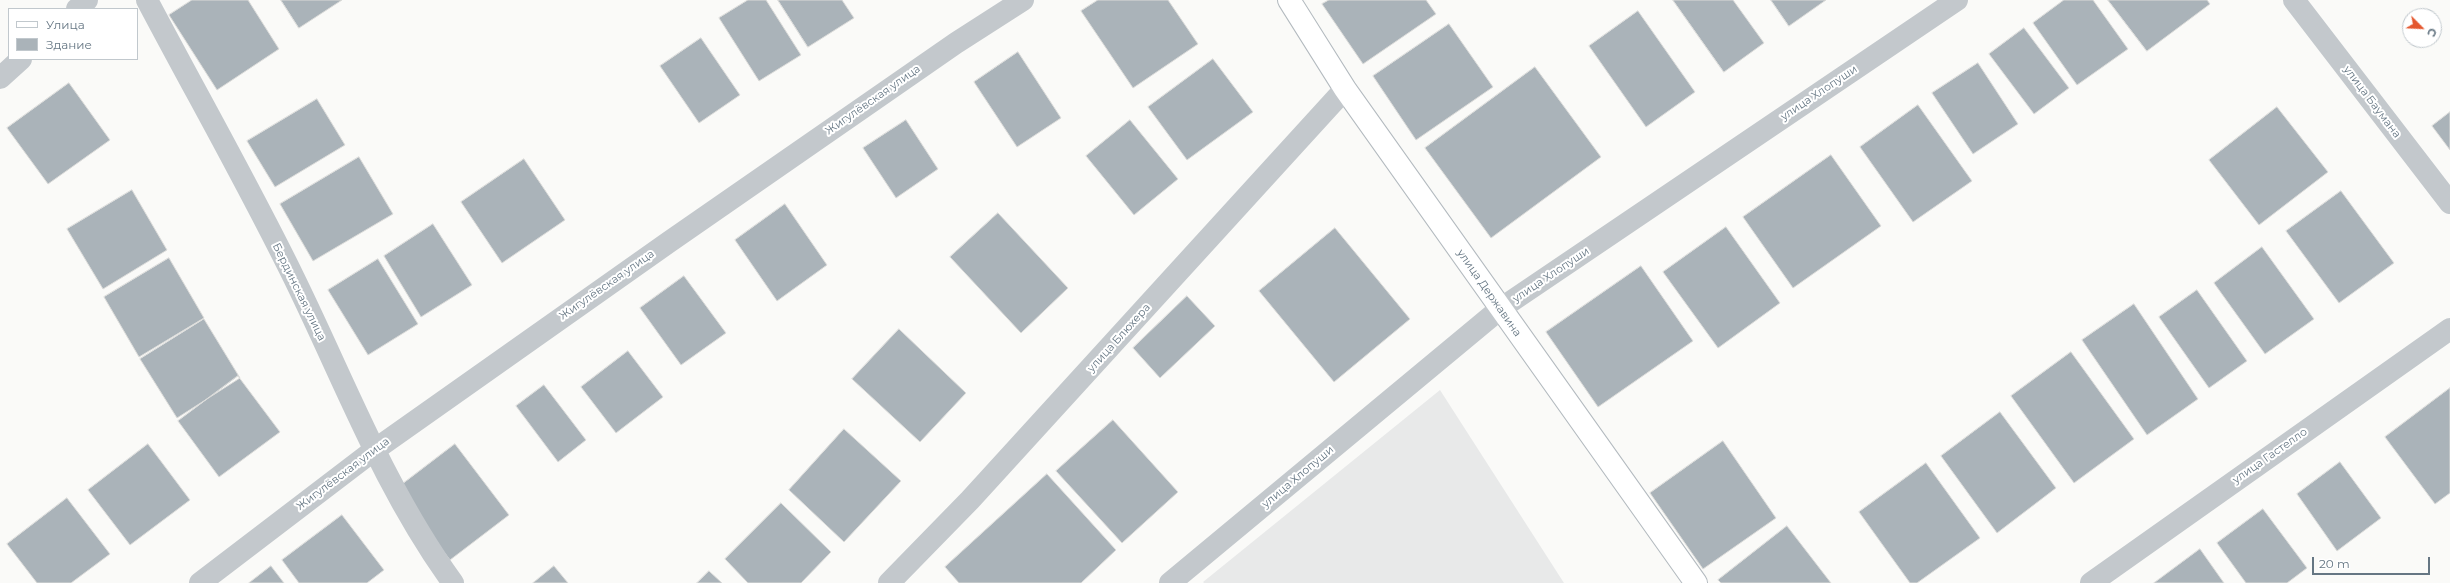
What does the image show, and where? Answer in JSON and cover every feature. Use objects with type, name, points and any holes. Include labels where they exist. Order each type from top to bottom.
[{"type":"street","points":[[78,8],[87,0]]},
{"type":"street","name":"Бердинская улица","points":[[147,0],[294,278],[373,451],[430,552],[453,583]]},
{"type":"street","name":"Жигулёвская улица","points":[[200,583],[373,451],[799,151],[956,43],[1023,0]]},
{"type":"street","name":"улица Державина","points":[[1289,0],[1345,89],[1696,583]]},
{"type":"street","name":"улица Хлопуши","points":[[1170,583],[1500,309],[1957,0]]},
{"type":"street","name":"улица Баумана","points":[[2294,0],[2450,203]]},
{"type":"street","points":[[0,78],[20,60]]},
{"type":"street","name":"улица Блюхера","points":[[889,583],[976,494],[1345,89]]},
{"type":"street","name":"улица Гастелло","points":[[2091,583],[2450,329]]},
{"type":"shaded area","points":[[1440,390],[1564,583],[1203,582]]},
{"type":"building","points":[[192,0],[248,0],[279,49],[217,90],[169,15]]},
{"type":"building","points":[[281,0],[342,0],[299,28]]},
{"type":"building","points":[[748,0],[766,0],[801,55],[759,81],[719,18]]},
{"type":"building","points":[[778,0],[842,0],[854,18],[808,47]]},
{"type":"building","points":[[1098,0],[1168,0],[1198,44],[1133,88],[1081,11]]},
{"type":"building","points":[[1329,0],[1426,0],[1436,14],[1363,64],[1322,4]]},
{"type":"building","points":[[1673,0],[1733,0],[1764,43],[1724,72]]},
{"type":"building","points":[[1771,0],[1826,0],[1789,26]]},
{"type":"building","points":[[2064,0],[2093,0],[2128,49],[2077,85],[2033,23]]},
{"type":"building","points":[[2108,0],[2207,0],[2210,4],[2147,51]]},
{"type":"building","points":[[1638,11],[1695,92],[1646,127],[1589,46]]},
{"type":"building","points":[[1449,24],[1493,87],[1416,140],[1373,76]]},
{"type":"building","points":[[2024,28],[2069,88],[2034,114],[1989,54]]},
{"type":"building","points":[[701,38],[740,95],[699,123],[660,66]]},
{"type":"building","points":[[1018,52],[1061,118],[1017,147],[974,82]]},
{"type":"building","points":[[1213,59],[1253,112],[1187,160],[1148,107]]},
{"type":"building","points":[[1978,63],[2018,124],[1973,154],[1932,93]]},
{"type":"building","points":[[1535,67],[1601,157],[1491,238],[1425,148]]},
{"type":"building","points":[[69,83],[110,140],[48,184],[7,128]]},
{"type":"building","points":[[317,99],[345,145],[275,187],[247,141]]},
{"type":"building","points":[[1918,105],[1972,181],[1913,222],[1860,147]]},
{"type":"building","points":[[2277,107],[2328,172],[2259,225],[2209,160]]},
{"type":"building","points":[[2450,112],[2450,150],[2432,126]]},
{"type":"building","points":[[906,120],[938,169],[896,198],[863,148]]},
{"type":"building","points":[[1130,120],[1178,179],[1134,215],[1086,156]]},
{"type":"building","points":[[1831,155],[1881,226],[1793,288],[1743,217]]},
{"type":"building","points":[[359,157],[393,214],[313,261],[280,204]]},
{"type":"building","points":[[524,159],[565,220],[502,263],[461,202]]},
{"type":"building","points":[[132,190],[167,250],[103,289],[67,229]]},
{"type":"building","points":[[2341,191],[2394,263],[2339,303],[2286,231]]},
{"type":"building","points":[[785,204],[827,265],[777,301],[735,240]]},
{"type":"building","points":[[998,213],[1068,288],[1021,333],[950,257]]},
{"type":"building","points":[[433,224],[472,285],[421,317],[384,256]]},
{"type":"building","points":[[1726,227],[1780,303],[1718,348],[1663,272]]},
{"type":"building","points":[[1335,228],[1410,319],[1334,382],[1259,291]]},
{"type":"building","points":[[2262,247],[2314,319],[2265,354],[2214,283]]},
{"type":"building","points":[[169,258],[204,318],[139,357],[104,297]]},
{"type":"building","points":[[378,259],[418,324],[368,355],[328,290]]},
{"type":"building","points":[[1641,266],[1693,341],[1598,407],[1546,332]]},
{"type":"building","points":[[684,276],[726,333],[681,365],[640,308]]},
{"type":"building","points":[[2197,290],[2247,361],[2209,388],[2159,317]]},
{"type":"building","points":[[1187,296],[1215,326],[1160,378],[1133,348]]},
{"type":"building","points":[[2134,304],[2198,399],[2147,435],[2082,340]]},
{"type":"building","points":[[204,319],[240,378],[177,418],[140,359]]},
{"type":"building","points":[[899,329],[966,393],[920,442],[852,379]]},
{"type":"building","points":[[628,351],[663,397],[616,433],[581,387]]},
{"type":"building","points":[[2071,352],[2134,439],[2074,483],[2011,396]]},
{"type":"building","points":[[238,376],[280,432],[219,477],[178,421]]},
{"type":"building","points":[[544,385],[586,440],[558,462],[516,406]]},
{"type":"building","points":[[2450,388],[2450,493],[2435,504],[2385,437]]},
{"type":"building","points":[[2000,412],[2056,488],[1997,533],[1941,456]]},
{"type":"building","points":[[1113,420],[1178,492],[1122,543],[1056,471]]},
{"type":"building","points":[[844,429],[901,481],[844,542],[789,490]]},
{"type":"building","points":[[1723,441],[1776,518],[1703,569],[1650,493]]},
{"type":"building","points":[[148,444],[190,500],[130,545],[88,490]]},
{"type":"building","points":[[455,444],[509,515],[450,560],[396,489]]},
{"type":"building","points":[[2340,462],[2381,518],[2337,551],[2297,494]]},
{"type":"building","points":[[1926,463],[1980,538],[1917,583],[1910,583],[1859,512]]},
{"type":"building","points":[[1047,474],[1116,550],[1081,583],[959,583],[945,567]]},
{"type":"building","points":[[67,498],[110,554],[71,583],[37,583],[7,544]]},
{"type":"building","points":[[781,503],[831,552],[801,583],[748,583],[725,559]]},
{"type":"building","points":[[2263,509],[2307,568],[2287,583],[2246,583],[2217,543]]},
{"type":"building","points":[[342,515],[384,570],[367,583],[299,583],[282,560]]},
{"type":"building","points":[[1787,526],[1831,583],[1721,583],[1718,580]]},
{"type":"building","points":[[2200,549],[2224,583],[2154,583]]},
{"type":"building","points":[[271,566],[284,583],[249,583]]},
{"type":"building","points":[[554,566],[568,583],[533,583]]},
{"type":"building","points":[[709,571],[722,583],[697,583]]}]
